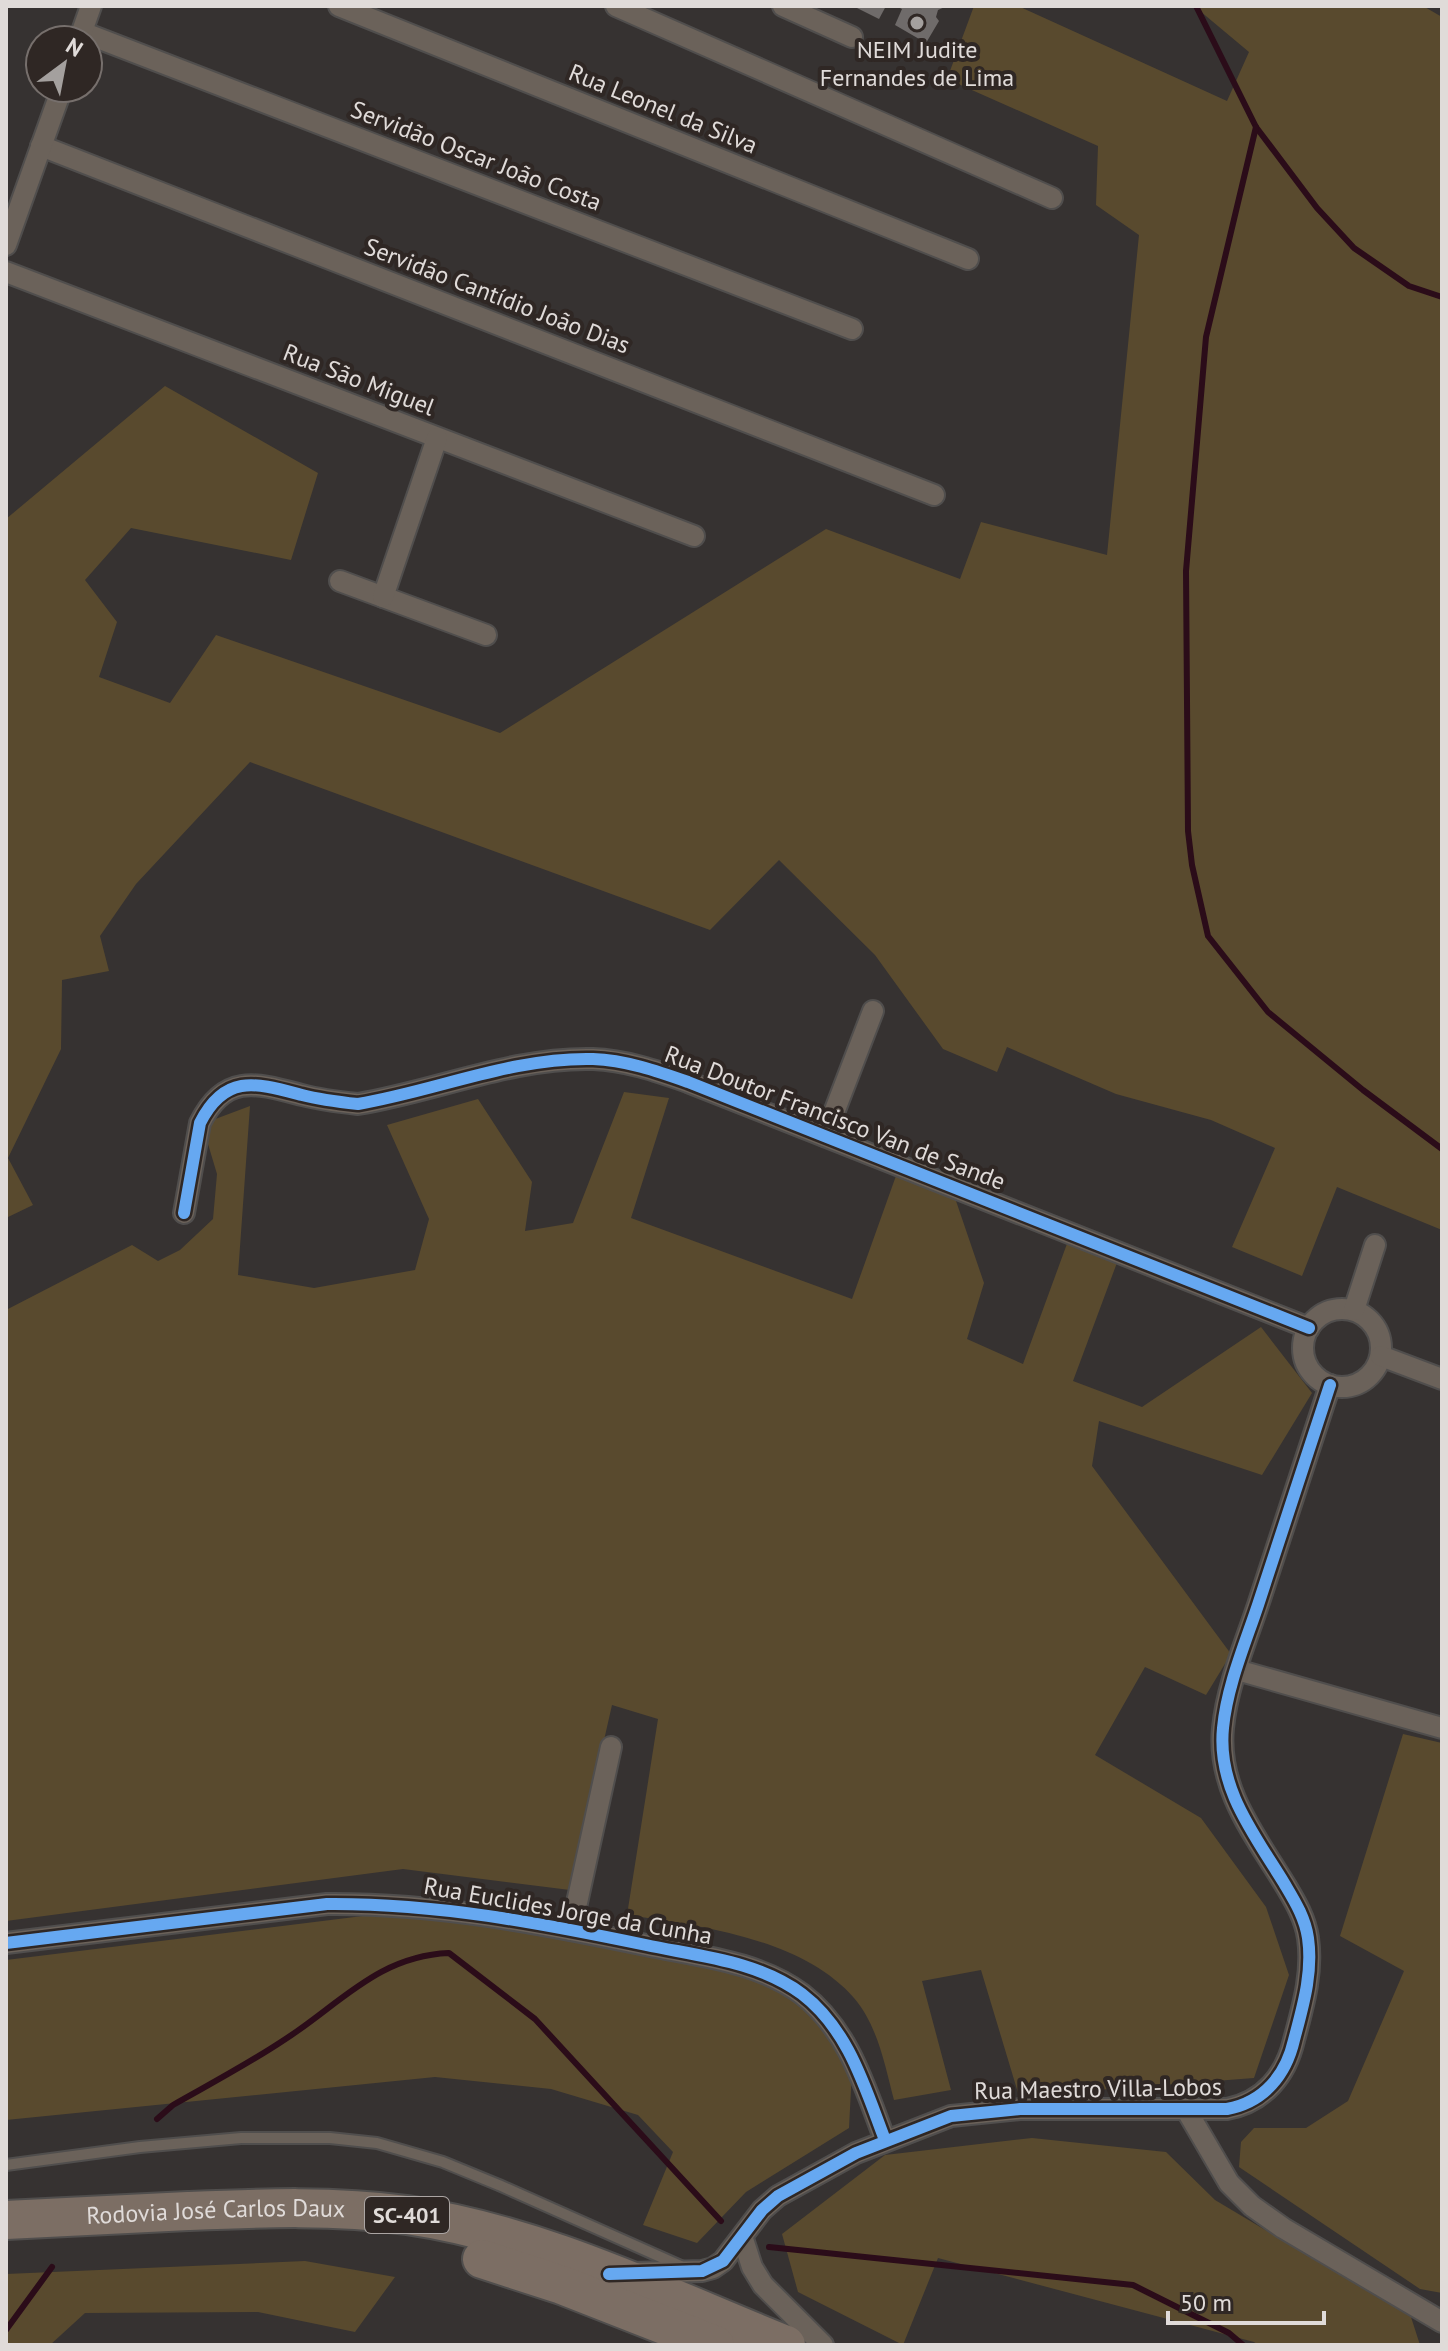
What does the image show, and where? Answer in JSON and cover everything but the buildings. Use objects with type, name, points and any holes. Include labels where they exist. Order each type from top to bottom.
[{"type":"highway","name":"Rodovia José Carlos Daux","points":[[6,2220],[279,2207],[344,2209],[409,2216],[464,2227],[531,2246],[786,2345]]},
{"type":"highway","name":"Rodovia José Carlos Daux","points":[[6,2243],[287,2232],[399,2240],[512,2267],[715,2345]]},
{"type":"street","name":"Rua Leonel da Silva","points":[[339,6],[968,259]]},
{"type":"street","points":[[616,6],[1052,198]]},
{"type":"street","points":[[783,6],[852,37]]},
{"type":"street","name":"Servidão Oscar João Costa","points":[[104,45],[852,329]]},
{"type":"street","points":[[6,245],[56,104]]},
{"type":"street","name":"Servidão Cantídio João Dias","points":[[41,146],[934,495]]},
{"type":"street","name":"Rua São Miguel","points":[[6,272],[694,536]]},
{"type":"street","points":[[383,597],[437,438]]},
{"type":"street","points":[[340,581],[486,635]]},
{"type":"street","points":[[825,1136],[873,1011]]},
{"type":"street","name":"Rua Doutor Francisco Van de Sande","points":[[184,1213],[200,1123],[217,1098],[230,1087],[266,1085],[330,1102],[358,1104],[537,1062],[596,1059],[655,1071],[1309,1328]]},
{"type":"street","points":[[1354,1310],[1375,1245]]},
{"type":"street","points":[[1354,1310],[1373,1323],[1382,1344],[1381,1356],[1376,1368],[1356,1385],[1330,1385],[1319,1380],[1305,1361],[1304,1338],[1317,1318],[1328,1311],[1354,1310]]},
{"type":"street","points":[[1381,1356],[1442,1379]]},
{"type":"street","name":"Rua Maestro Villa-Lobos","points":[[609,2274],[692,2272],[713,2268],[743,2239],[755,2219],[778,2196],[856,2153],[951,2116],[984,2111],[1187,2111],[1241,2107],[1257,2100],[1269,2087],[1284,2068],[1293,2047],[1308,1982],[1307,1935],[1300,1909],[1237,1804],[1225,1772],[1223,1728],[1237,1670],[1330,1385]]},
{"type":"street","points":[[1237,1670],[1442,1728]]},
{"type":"street","points":[[571,1930],[611,1747]]},
{"type":"street","name":"Rua Euclides Jorge da Cunha","points":[[6,1943],[327,1904],[368,1904],[458,1910],[734,1963],[782,1980],[804,1996],[840,2034],[854,2060],[885,2140]]},
{"type":"street","points":[[1187,2111],[1229,2183],[1252,2206],[1283,2228],[1442,2322]]},
{"type":"street","points":[[743,2239],[752,2267],[763,2285],[823,2345]]},
{"type":"lane","points":[[6,2165],[98,2152],[241,2138],[330,2138],[377,2143],[443,2162],[692,2272]]},
{"type":"shaded area","points":[[974,6],[1018,6],[1227,101],[1249,52],[1194,6],[1423,6],[1442,17],[1442,1230],[1337,1187],[1302,1276],[1232,1247],[1275,1148],[1211,1120],[1116,1094],[1007,1047],[997,1072],[943,1049],[875,955],[779,860],[710,930],[250,762],[136,884],[100,936],[109,971],[62,980],[61,1049],[8,1158],[33,1205],[6,1218],[6,519],[165,386],[318,473],[291,560],[131,528],[85,580],[117,622],[99,677],[170,703],[216,635],[500,733],[826,529],[960,579],[981,522],[1107,555],[1139,235],[1096,205],[1098,146],[947,79]]},
{"type":"shaded area","points":[[624,1092],[669,1098],[631,1218],[852,1299],[897,1173],[955,1198],[984,1283],[967,1339],[1023,1364],[1068,1241],[1118,1260],[1073,1381],[1142,1407],[1261,1327],[1312,1393],[1262,1475],[1099,1421],[1092,1466],[1231,1654],[1206,1695],[1145,1667],[1095,1755],[1201,1818],[1266,1907],[1289,1975],[1254,2078],[1019,2096],[981,1970],[922,1981],[951,2090],[894,2100],[880,2047],[869,2021],[854,1998],[832,1978],[807,1961],[748,1938],[627,1915],[658,1719],[612,1705],[570,1890],[403,1869],[6,1921],[6,1310],[132,1245],[158,1261],[180,1250],[213,1219],[217,1174],[202,1124],[250,1106],[238,1275],[314,1288],[415,1270],[429,1219],[387,1125],[478,1099],[532,1182],[525,1231],[573,1223]]},
{"type":"shaded area","points":[[1403,1734],[1442,1743],[1442,2293],[1420,2289],[1239,2167],[1241,2142],[1254,2128],[1306,2128],[1348,2101],[1404,1971],[1340,1936]]},
{"type":"shaded area","points":[[403,1911],[495,1924],[734,1972],[780,1987],[824,2021],[852,2070],[849,2128],[746,2192],[697,2243],[643,2225],[673,2152],[638,2115],[551,2089],[435,2077],[6,2120],[6,1960]]},
{"type":"shaded area","points":[[1032,2138],[1166,2152],[1215,2200],[1411,2317],[1420,2345],[1258,2345],[938,2258],[903,2345],[798,2292],[782,2234],[885,2155]]},
{"type":"shaded area","points":[[305,2261],[395,2277],[355,2332],[258,2312],[85,2313],[50,2345],[6,2345],[6,2274]]},
{"type":"waterway","points":[[1196,6],[1256,127],[1317,208],[1354,248],[1409,286],[1442,297]]},
{"type":"waterway","points":[[1256,127],[1206,337],[1186,571],[1188,831],[1192,865],[1208,936],[1268,1012],[1363,1090],[1442,1149]]},
{"type":"waterway","points":[[157,2119],[173,2105],[284,2040],[380,1972],[424,1956],[449,1953],[535,2019],[721,2221]]},
{"type":"waterway","points":[[769,2247],[1133,2285],[1229,2333],[1243,2345]]},
{"type":"waterway","points":[[6,2330],[52,2267]]},
{"type":"cycle path","points":[[184,1213],[200,1123],[220,1096],[231,1089],[256,1085],[323,1100],[358,1104],[534,1063],[593,1059],[617,1061],[688,1082],[1309,1328]]},
{"type":"cycle path","points":[[609,2274],[702,2271],[723,2261],[762,2210],[778,2196],[856,2153],[951,2116],[1020,2109],[1227,2109],[1252,2100],[1271,2085],[1285,2065],[1301,2015],[1308,1977],[1308,1938],[1295,1902],[1240,1810],[1226,1771],[1223,1728],[1237,1665],[1330,1385]]},
{"type":"cycle path","points":[[6,1943],[327,1904],[408,1907],[488,1916],[707,1957],[766,1974],[802,1994],[818,2008],[844,2042],[854,2061],[885,2140]]},
{"type":"place","name":"NEIM Judite Fernandes de Lima","points":[[917,23]]}]
